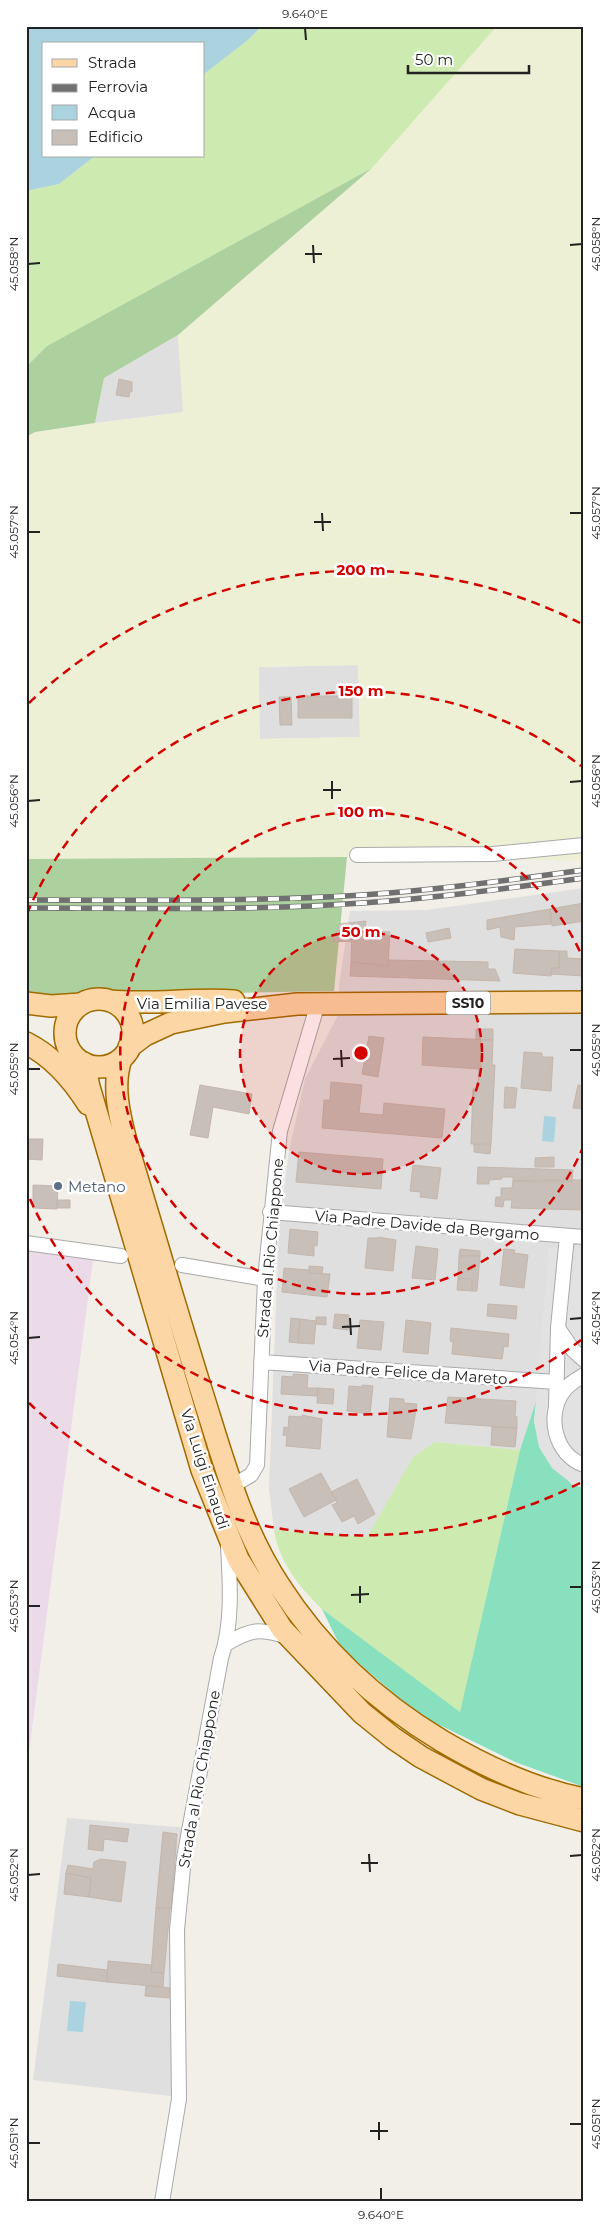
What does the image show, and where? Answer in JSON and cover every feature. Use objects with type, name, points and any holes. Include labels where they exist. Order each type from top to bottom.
[{"type":"main road","name":"SS10","points":[[26,1003],[51,1006],[82,1004],[99,999],[108,1000]]},
{"type":"main road","name":"Via Emilia Pavese","points":[[108,1000],[140,1004],[185,1000],[224,1000],[297,1004]]},
{"type":"main road","points":[[108,1000],[121,1007],[130,1019],[133,1033],[125,1053]]},
{"type":"main road","name":"Via Emilia Pavese","points":[[125,1053],[145,1035],[171,1023],[224,1012],[318,1003],[584,1002]]},
{"type":"main road","points":[[79,1059],[68,1047],[65,1028],[68,1018],[82,1004]]},
{"type":"main road","name":"SS10","points":[[26,1032],[93,1066],[103,1066],[125,1053]]},
{"type":"main road","points":[[26,1043],[52,1061],[76,1083],[98,1115]]},
{"type":"main road","name":"Via Luigi Einaudi","points":[[125,1053],[117,1070],[118,1108],[126,1141],[232,1486],[248,1526],[279,1585],[326,1648],[363,1682],[416,1725],[470,1758],[521,1780],[584,1798]]},
{"type":"main road","name":"Via Luigi Einaudi","points":[[79,1059],[98,1115],[202,1470],[228,1537],[249,1578],[288,1637],[362,1713],[393,1738],[421,1757],[447,1773],[505,1798],[559,1816],[584,1821]]},
{"type":"street","points":[[357,854],[493,854],[584,845]]},
{"type":"street","name":"Strada al Rio Chiappone","points":[[232,1486],[251,1475],[257,1464],[265,1279],[270,1212],[280,1131],[318,1003]]},
{"type":"street","name":"Via Padre Davide da Bergamo","points":[[270,1212],[584,1237]]},
{"type":"street","points":[[567,1236],[558,1328],[554,1422],[557,1438],[566,1453],[584,1465]]},
{"type":"street","points":[[26,1243],[122,1256]]},
{"type":"street","points":[[182,1265],[265,1279]]},
{"type":"street","points":[[558,1328],[573,1350],[584,1360]]},
{"type":"street","name":"Via Padre Felice da Mareto","points":[[261,1362],[556,1382]]},
{"type":"street","points":[[556,1406],[563,1392],[573,1381],[584,1375]]},
{"type":"street","name":"Strada al Rio Chiappone","points":[[162,2202],[179,2099],[177,1930],[184,1858],[221,1658],[226,1644],[230,1576],[228,1537]]},
{"type":"street","points":[[226,1644],[245,1633],[258,1631],[270,1631],[288,1637]]},
{"type":"shaded area","points":[[178,335],[184,412],[95,423],[104,378]]},
{"type":"shaded area","points":[[358,665],[360,737],[259,739],[259,667]]},
{"type":"shaded area","points":[[584,888],[584,1250],[549,1248],[537,1398],[520,1450],[435,1442],[413,1457],[367,1538],[274,1530],[269,1488],[279,1225],[289,1151],[305,1079],[339,1013],[339,985],[350,911],[427,910]]},
{"type":"shaded area","points":[[26,1243],[94,1252],[26,1775]]},
{"type":"shaded area","points":[[549,1248],[584,1250],[584,1488],[572,1484],[552,1468],[539,1447],[534,1422]]},
{"type":"shaded area","points":[[67,1818],[189,1828],[175,1930],[179,2097],[33,2080]]},
{"type":"green space","points":[[262,26],[497,26],[372,168],[47,346],[26,367],[26,191],[59,184],[92,158],[205,158],[205,73],[248,40]]},
{"type":"green space","points":[[497,26],[584,26],[584,861],[347,857],[26,859],[26,437],[35,432],[183,412],[178,335],[372,168]],"holes":[[[358,665],[360,737],[260,739],[259,667]]]},
{"type":"green space","points":[[372,168],[178,335],[104,378],[95,423],[35,432],[26,437],[26,367],[47,346]]},
{"type":"green space","points":[[347,857],[334,991],[26,997],[26,859]]},
{"type":"green space","points":[[537,1398],[534,1422],[571,1484],[584,1488],[584,1787],[515,1762],[419,1715],[341,1648],[322,1609],[460,1712],[520,1450]]},
{"type":"green space","points":[[435,1442],[520,1450],[460,1713],[322,1609],[291,1573],[280,1553],[274,1530],[367,1537],[413,1457]]},
{"type":"water","points":[[26,26],[262,26],[248,40],[205,73],[205,42],[42,42],[42,158],[92,158],[59,184],[26,191]]},
{"type":"water","points":[[544,1116],[556,1117],[554,1142],[542,1141]]},
{"type":"water","points":[[70,2001],[86,2002],[83,2032],[67,2031]]},
{"type":"building","points":[[119,379],[132,382],[132,392],[130,391],[129,397],[116,395]]},
{"type":"building","points":[[298,696],[352,696],[352,718],[298,718]]},
{"type":"building","points":[[279,697],[291,697],[292,725],[280,725]]},
{"type":"building","points":[[584,903],[584,921],[552,926],[550,909]]},
{"type":"building","points":[[550,909],[551,924],[515,927],[514,940],[501,937],[500,927],[487,930],[487,920]]},
{"type":"building","points":[[366,921],[365,931],[352,930],[352,941],[333,942],[340,924]]},
{"type":"building","points":[[449,928],[451,938],[428,942],[426,933]]},
{"type":"building","points":[[352,930],[390,932],[388,966],[351,962]]},
{"type":"building","points":[[515,949],[559,951],[559,968],[552,968],[551,976],[513,973]]},
{"type":"building","points":[[559,951],[567,951],[567,958],[584,959],[584,976],[551,974],[552,968],[559,968]]},
{"type":"building","points":[[389,960],[488,962],[488,969],[495,969],[500,981],[350,976],[351,962],[388,966]]},
{"type":"building","points":[[476,1029],[493,1029],[493,1040],[476,1040]]},
{"type":"building","points":[[369,1036],[384,1038],[378,1077],[362,1074]]},
{"type":"building","points":[[423,1037],[493,1040],[492,1065],[495,1065],[491,1144],[471,1144],[473,1089],[478,1089],[479,1069],[422,1065]]},
{"type":"building","points":[[524,1052],[542,1053],[542,1057],[553,1057],[551,1091],[521,1088]]},
{"type":"building","points":[[331,1082],[362,1085],[359,1113],[383,1115],[384,1103],[445,1109],[442,1138],[322,1128],[324,1100],[330,1100]]},
{"type":"building","points":[[200,1085],[252,1094],[249,1114],[213,1107],[208,1138],[190,1135]]},
{"type":"building","points":[[578,1085],[584,1086],[584,1109],[573,1108]]},
{"type":"building","points":[[505,1087],[517,1088],[515,1108],[504,1108]]},
{"type":"building","points":[[26,1139],[43,1139],[42,1160],[26,1159]]},
{"type":"building","points":[[474,1144],[491,1144],[490,1154],[474,1152]]},
{"type":"building","points":[[299,1152],[383,1159],[381,1189],[296,1182]]},
{"type":"building","points":[[554,1157],[554,1167],[535,1167],[535,1158]]},
{"type":"building","points":[[413,1165],[441,1168],[437,1199],[420,1197],[421,1192],[410,1191]]},
{"type":"building","points":[[478,1167],[573,1170],[572,1181],[513,1181],[513,1177],[502,1177],[502,1179],[489,1180],[489,1184],[477,1184]]},
{"type":"building","points":[[543,1180],[584,1180],[584,1210],[511,1208],[512,1200],[504,1200],[503,1207],[495,1206],[496,1197],[501,1197],[501,1188],[512,1188],[513,1181],[543,1182]]},
{"type":"building","points":[[33,1185],[58,1186],[57,1209],[33,1208]]},
{"type":"building","points":[[57,1200],[70,1200],[70,1208],[57,1208]]},
{"type":"building","points":[[290,1229],[318,1232],[317,1246],[314,1245],[314,1256],[288,1253]]},
{"type":"building","points":[[378,1237],[396,1240],[393,1271],[365,1268],[368,1238]]},
{"type":"building","points":[[416,1246],[438,1249],[435,1280],[412,1278]]},
{"type":"building","points":[[460,1249],[480,1251],[480,1256],[459,1256]]},
{"type":"building","points":[[504,1249],[515,1250],[514,1253],[528,1255],[524,1288],[500,1285]]},
{"type":"building","points":[[459,1256],[480,1256],[477,1291],[472,1291],[472,1279],[458,1278]]},
{"type":"building","points":[[309,1266],[323,1267],[322,1274],[309,1273]]},
{"type":"building","points":[[284,1268],[309,1270],[309,1273],[330,1274],[327,1297],[282,1292]]},
{"type":"building","points":[[458,1278],[472,1279],[472,1291],[457,1290]]},
{"type":"building","points":[[488,1304],[517,1306],[516,1319],[487,1316]]},
{"type":"building","points":[[335,1314],[349,1315],[348,1330],[333,1328]]},
{"type":"building","points":[[316,1317],[326,1317],[326,1325],[316,1324]]},
{"type":"building","points":[[291,1318],[300,1319],[298,1343],[289,1342]]},
{"type":"building","points":[[300,1319],[316,1321],[314,1344],[298,1343]]},
{"type":"building","points":[[360,1320],[384,1322],[381,1350],[357,1348]]},
{"type":"building","points":[[406,1320],[431,1323],[428,1354],[403,1352]]},
{"type":"building","points":[[451,1328],[509,1334],[508,1347],[504,1346],[502,1359],[452,1354]]},
{"type":"building","points":[[293,1374],[308,1375],[307,1388],[318,1388],[317,1396],[281,1394],[282,1376],[293,1377]]},
{"type":"building","points":[[362,1385],[373,1386],[370,1414],[347,1411],[349,1386],[362,1387]]},
{"type":"building","points":[[318,1388],[334,1389],[333,1404],[317,1403]]},
{"type":"building","points":[[448,1397],[516,1401],[515,1416],[517,1417],[517,1428],[445,1423]]},
{"type":"building","points":[[390,1398],[404,1399],[404,1403],[417,1404],[411,1439],[387,1437]]},
{"type":"building","points":[[302,1415],[322,1419],[320,1449],[286,1446],[287,1436],[283,1435],[284,1427],[288,1428],[289,1416],[302,1417]]},
{"type":"building","points":[[492,1427],[517,1428],[515,1447],[491,1445]]},
{"type":"building","points":[[321,1473],[336,1500],[304,1517],[289,1489]]},
{"type":"building","points":[[357,1479],[375,1514],[358,1524],[354,1516],[342,1522],[332,1505],[337,1503],[331,1492]]},
{"type":"building","points":[[90,1825],[129,1829],[127,1842],[104,1839],[103,1851],[88,1849]]},
{"type":"building","points":[[163,1832],[177,1834],[171,1908],[156,1908]]},
{"type":"building","points":[[101,1859],[126,1862],[121,1902],[89,1897],[91,1878],[66,1873],[68,1865],[93,1869],[94,1862]]},
{"type":"building","points":[[66,1873],[91,1878],[89,1897],[64,1894]]},
{"type":"building","points":[[156,1908],[170,1908],[164,1973],[151,1972]]},
{"type":"building","points":[[108,1961],[152,1965],[151,1972],[164,1973],[163,1987],[107,1982]]},
{"type":"building","points":[[58,1964],[107,1970],[107,1982],[57,1976]]},
{"type":"building","points":[[146,1986],[171,1988],[171,1998],[145,1996]]},
{"type":"railway","points":[[26,900],[236,900],[362,895],[446,888],[584,870]]},
{"type":"railway","points":[[26,908],[320,906],[446,896],[584,878]]},
{"type":"place","name":"Metano","points":[[58,1186]]}]
